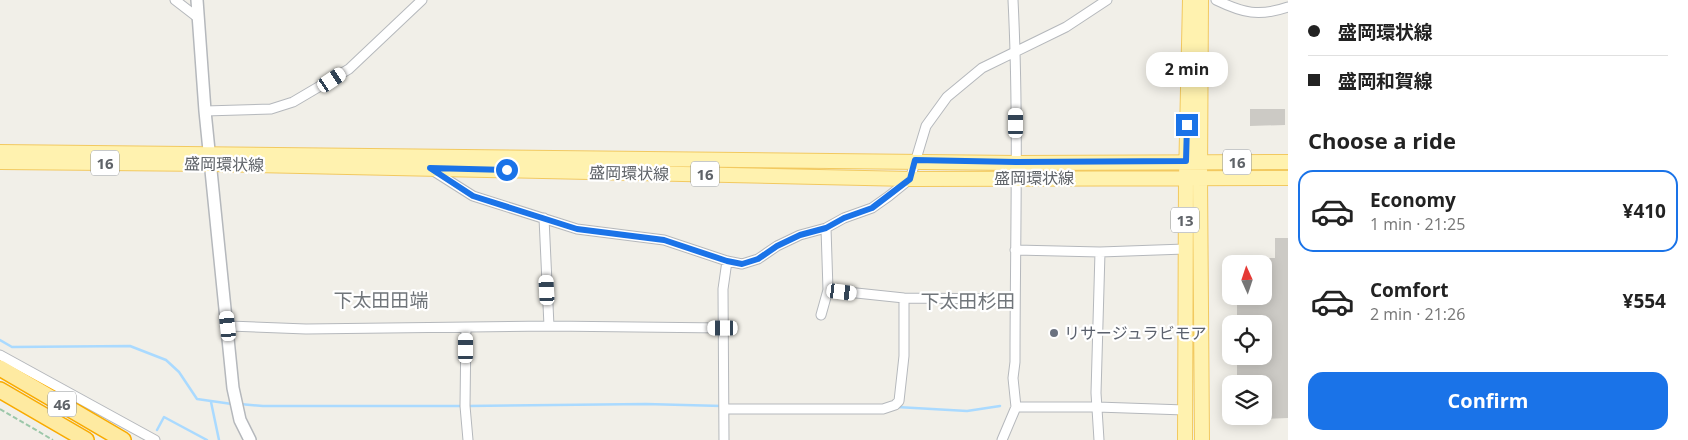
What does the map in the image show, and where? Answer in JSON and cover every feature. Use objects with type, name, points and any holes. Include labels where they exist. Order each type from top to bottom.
[{"type":"highway","name":"46","points":[[0,368],[123,440]]},
{"type":"highway","name":"46","points":[[0,390],[86,440]]},
{"type":"main road","name":"13","points":[[1190,0],[1193,161],[1200,177],[1202,440]]},
{"type":"main road","name":"13","points":[[1186,440],[1186,178],[1193,161],[1201,0]]},
{"type":"main road","name":"盛岡環状線","points":[[0,152],[210,158],[430,168],[910,179],[1288,178]]},
{"type":"main road","name":"盛岡環状線","points":[[0,162],[210,158],[1288,162]]},
{"type":"street","points":[[175,0],[197,17]]},
{"type":"street","points":[[197,0],[205,111],[234,388],[240,420],[250,440]]},
{"type":"street","points":[[205,111],[271,109],[293,102],[349,69],[422,0]]},
{"type":"street","points":[[1002,440],[1016,407],[1013,378],[1016,162],[1013,0]]},
{"type":"street","points":[[430,168],[473,196],[577,229],[664,240],[727,261],[742,264],[758,259],[777,246],[800,235],[826,228],[844,218],[872,208],[910,179],[926,126],[947,97],[982,68],[1066,27],[1107,0]]},
{"type":"street","points":[[1216,0],[1238,10],[1251,13],[1288,7]]},
{"type":"street","points":[[544,218],[549,326]]},
{"type":"street","points":[[821,315],[828,290],[826,228]]},
{"type":"street","points":[[1015,250],[1100,252],[1185,250]]},
{"type":"street","points":[[1099,440],[1097,407],[1100,252]]},
{"type":"street","points":[[724,440],[723,289],[727,261]]},
{"type":"street","points":[[828,290],[904,298],[1015,299]]},
{"type":"street","points":[[724,410],[883,409],[895,406],[899,401],[900,382],[903,371],[904,298]]},
{"type":"street","points":[[228,326],[306,329],[549,326],[723,328]]},
{"type":"street","points":[[466,328],[465,406],[468,440]]},
{"type":"street","points":[[0,355],[155,440]]},
{"type":"street","points":[[1016,407],[1185,410]]},
{"type":"path","points":[[0,409],[53,440]]},
{"type":"building","points":[[1250,109],[1285,109],[1285,125],[1250,126]]},
{"type":"building","points":[[1275,238],[1288,238],[1288,418],[1272,419],[1272,375],[1237,375],[1237,365],[1272,365],[1272,315],[1237,315],[1237,305],[1272,305],[1272,258],[1275,258]]},
{"type":"waterway","points":[[0,340],[12,347],[130,346],[166,360],[179,372],[197,399],[232,404]]},
{"type":"waterway","points":[[211,402],[219,440]]},
{"type":"waterway","points":[[240,404],[263,406],[462,406]]},
{"type":"waterway","points":[[467,406],[646,404],[722,406]]},
{"type":"waterway","points":[[897,407],[967,411],[1000,406]]},
{"type":"waterway","points":[[157,430],[164,417],[207,440]]},
{"type":"place","name":"リサージュラビモア","points":[[1054,333]]},
{"type":"district","name":"下太田田端","points":[[381,300]]},
{"type":"district","name":"下太田杉田","points":[[968,301]]},
{"type":"route","points":[[507,170],[430,168],[473,196],[577,229],[664,240],[727,261],[742,264],[758,259],[777,246],[800,235],[826,228],[844,218],[872,208],[910,179],[915,160],[1016,162],[1186,161],[1187,125]]}]
